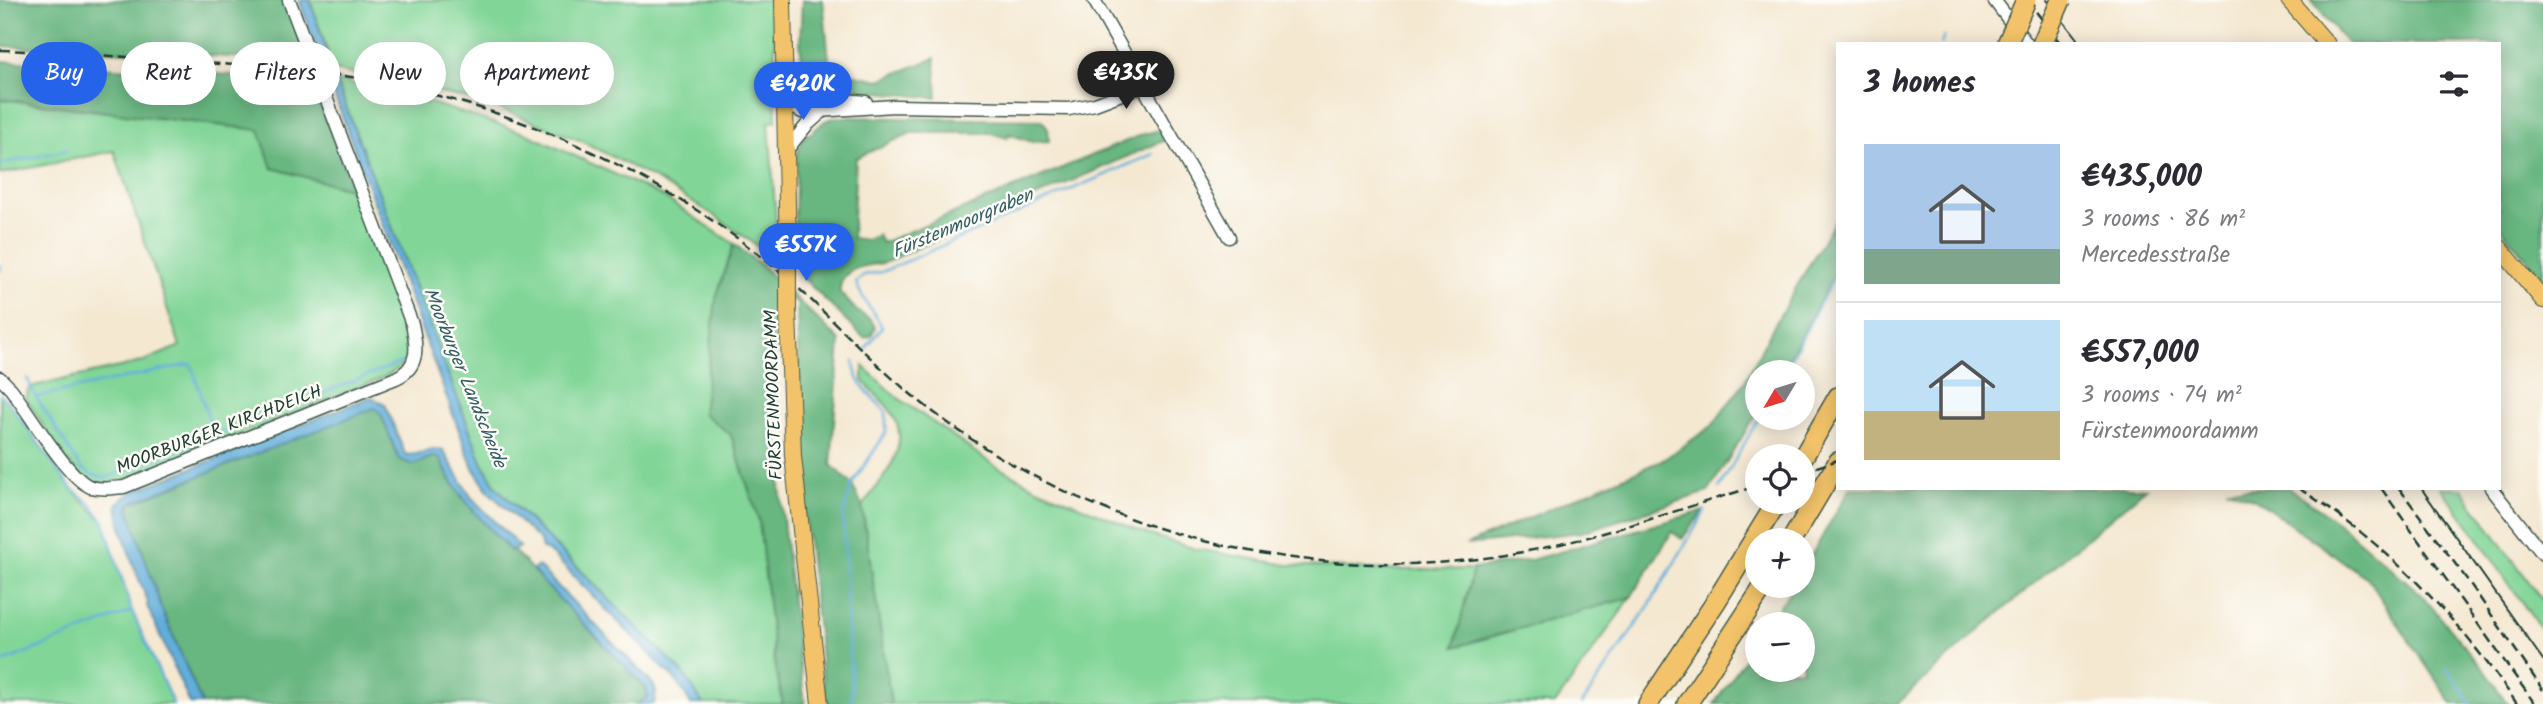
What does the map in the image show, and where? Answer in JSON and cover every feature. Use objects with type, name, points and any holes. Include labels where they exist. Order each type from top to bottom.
[{"type":"highway","points":[[2008,42],[2025,0]]},
{"type":"highway","points":[[2043,42],[2061,0]]},
{"type":"highway","points":[[1811,444],[1836,401]]},
{"type":"highway","points":[[1799,528],[1835,466]]},
{"type":"highway","points":[[1648,704],[1770,514]]},
{"type":"highway","points":[[1687,704],[1755,598]]},
{"type":"main road","name":"FÜRSTENMOORDAMM","points":[[783,0],[793,456],[820,704]]},
{"type":"main road","points":[[2289,0],[2325,42]]},
{"type":"main road","points":[[2501,249],[2543,300]]},
{"type":"street","name":"MOORBURGER KIRCHDEICH","points":[[0,378],[72,472],[88,486],[106,489],[124,486],[396,378],[411,368],[416,350],[412,324],[289,0]]},
{"type":"street","points":[[1094,0],[1229,237]]},
{"type":"street","points":[[1994,0],[2026,42]]},
{"type":"street","points":[[784,94],[790,105],[798,111],[894,106],[1069,109],[1095,104],[1143,86]]},
{"type":"street","points":[[784,94],[894,106]]},
{"type":"street","points":[[785,152],[823,110]]},
{"type":"street","points":[[2493,490],[2543,554]]},
{"type":"green space","points":[[0,0],[287,0],[301,42],[230,42],[230,57],[216,56],[216,42],[121,42],[121,52],[107,51],[107,42],[21,42],[21,47],[0,46]]},
{"type":"green space","points":[[310,0],[774,0],[776,121],[769,122],[776,259],[657,180],[582,141],[491,105],[614,105],[614,42],[460,42],[460,97],[446,94],[446,42],[354,42],[354,74],[340,71],[340,42],[324,42]]},
{"type":"green space","points":[[802,0],[823,0],[830,70],[880,80],[935,58],[937,98],[817,86],[803,74],[800,42]]},
{"type":"green space","points":[[2311,0],[2543,0],[2543,279],[2501,228],[2501,42],[2345,42]]},
{"type":"green space","points":[[0,61],[21,62],[21,102],[0,99]]},
{"type":"green space","points":[[107,68],[121,68],[121,105],[216,105],[216,74],[230,75],[230,105],[320,105],[353,190],[272,168],[259,130],[50,105],[107,105]]},
{"type":"green space","points":[[340,81],[354,84],[354,105],[437,105],[525,133],[662,196],[734,244],[716,298],[731,435],[759,521],[775,665],[783,704],[703,704],[598,587],[496,487],[482,462],[340,90]]},
{"type":"green space","points":[[0,99],[21,102],[21,105],[50,105],[260,130],[272,168],[353,190],[408,321],[411,340],[409,354],[401,366],[385,377],[124,481],[107,484],[91,482],[73,468],[55,445],[26,399],[28,390],[34,386],[142,362],[180,346],[114,151],[0,174]]},
{"type":"green space","points":[[836,117],[1042,120],[1048,128],[1049,141],[1032,142],[1009,134],[1007,138],[991,133],[911,133],[856,158],[852,238],[867,240],[878,235],[882,243],[1141,135],[1160,130],[1165,140],[884,263],[854,269],[843,278],[840,293],[857,311],[871,320],[875,327],[871,336],[864,338],[802,277],[797,263],[797,249],[794,247],[797,153],[806,133],[809,135],[825,121]]},
{"type":"green space","points":[[1836,219],[1836,270],[1788,360],[1756,360]]},
{"type":"green space","points":[[734,244],[761,265],[840,341],[831,465],[852,484],[862,506],[891,704],[826,704],[801,479],[797,303],[777,291],[775,397],[779,474],[805,704],[783,704],[775,665],[759,521],[731,435],[703,413],[716,298]]},
{"type":"green space","points":[[863,366],[894,395],[992,464],[1037,488],[1147,534],[1196,549],[1288,565],[1391,570],[1473,569],[1455,647],[1631,597],[1555,704],[891,704],[862,506],[894,460],[899,435],[889,409],[863,380]]},
{"type":"green space","points":[[1745,381],[1746,430],[1708,492],[1582,532],[1466,545],[1663,460],[1712,426]]},
{"type":"green space","points":[[0,395],[12,407],[70,487],[104,522],[132,611],[173,704],[0,704]]},
{"type":"green space","points":[[371,408],[378,409],[381,414],[399,459],[413,465],[434,456],[440,459],[471,508],[644,686],[648,694],[645,699],[637,704],[202,704],[162,610],[129,510],[130,504]]},
{"type":"green space","points":[[1849,490],[2144,490],[1971,637],[1897,704],[1714,704],[1745,659],[1745,682],[1815,682],[1815,612],[1776,612],[1785,598],[1815,598],[1815,549]]},
{"type":"green space","points":[[2231,490],[2292,490],[2340,524],[2421,594],[2484,670],[2508,704],[2452,704],[2368,579],[2255,499]]},
{"type":"green space","points":[[2442,490],[2462,490],[2543,601],[2543,633]]},
{"type":"green space","points":[[1703,511],[1682,539],[1672,532],[1631,597],[1454,647],[1473,569],[1531,560]]},
{"type":"water","points":[[299,0],[310,0],[323,42],[315,42]]},
{"type":"water","points":[[340,91],[482,462],[496,487],[684,674],[703,704],[691,704],[678,683],[557,559],[542,549],[540,541],[489,492],[473,468],[338,105]]},
{"type":"water","points":[[370,397],[385,404],[405,454],[443,450],[471,497],[520,547],[511,551],[480,519],[446,472],[440,458],[434,456],[413,465],[399,459],[381,414],[375,408],[135,501],[130,504],[129,510],[162,610],[202,704],[190,704],[147,606],[148,602],[120,523],[118,503],[132,492]]},
{"type":"water","points":[[538,566],[653,684],[656,691],[654,704],[637,704],[648,697],[646,688],[542,581],[533,570]]},
{"type":"waterway","points":[[1942,42],[1944,36]]},
{"type":"waterway","points":[[0,164],[67,150]]},
{"type":"waterway","name":"Fürstenmoorgraben","points":[[866,348],[882,327],[858,288],[856,282],[864,275],[882,272],[1153,154]]},
{"type":"waterway","points":[[0,265],[1,270]]},
{"type":"waterway","points":[[1791,360],[1836,274]]},
{"type":"waterway","name":"Fürstenmoorgraben","points":[[852,704],[843,516],[852,484],[886,433],[886,412],[861,383],[854,361]]},
{"type":"waterway","points":[[214,435],[191,364],[36,397],[81,468],[92,475],[106,478],[402,362]]},
{"type":"waterway","points":[[27,378],[36,397]]},
{"type":"waterway","points":[[0,395],[12,407],[70,487],[92,505],[104,522],[132,611]]},
{"type":"waterway","points":[[1719,488],[1752,430]]},
{"type":"waterway","points":[[1582,704],[1650,604],[1705,511]]},
{"type":"waterway","points":[[0,663],[132,611],[173,704]]},
{"type":"waterway","points":[[2446,666],[2471,704]]},
{"type":"tram line","points":[[2047,0],[2079,42]]},
{"type":"tram line","points":[[2422,490],[2543,660]]},
{"type":"railway","points":[[2027,0],[2059,42]]},
{"type":"railway","points":[[0,50],[269,67],[355,78],[395,85],[474,106],[551,134],[647,180],[736,237],[797,287],[906,390],[985,448],[1052,485],[1122,516],[1196,539],[1271,555],[1347,563],[1423,564],[1499,556],[1564,543],[1745,490]]},
{"type":"railway","points":[[1815,468],[1836,461]]},
{"type":"railway","points":[[2301,490],[2361,533],[2419,584],[2470,642],[2517,704]]},
{"type":"railway","points":[[2382,490],[2535,704]]},
{"type":"railway","points":[[2400,490],[2471,585],[2543,690]]},
{"type":"water label","name":"Moorburger Landscheide","points":[[466,377]]}]
